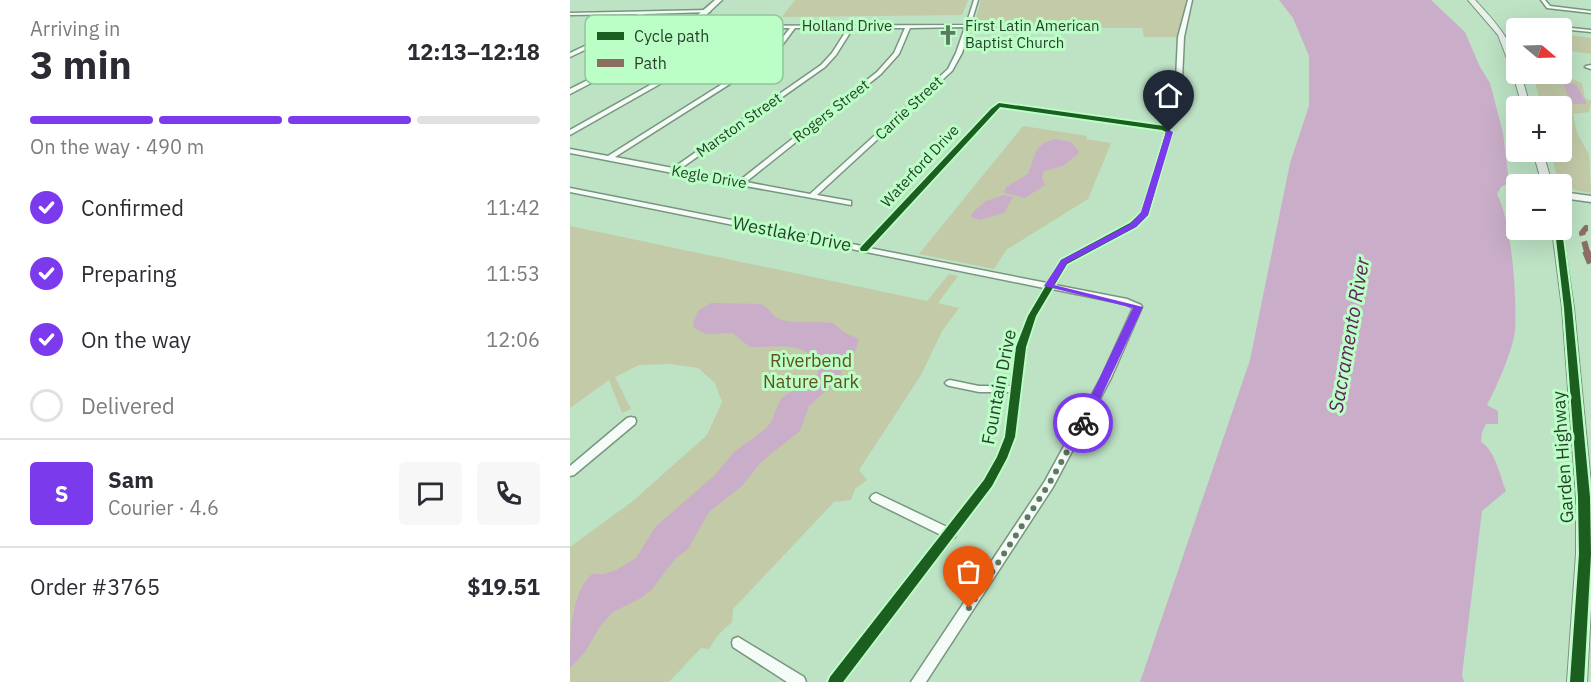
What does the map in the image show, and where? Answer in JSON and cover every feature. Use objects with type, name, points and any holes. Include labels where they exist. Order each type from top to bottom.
[{"type":"main road","points":[[1471,0],[1502,33],[1506,44]]},
{"type":"main road","name":"Garden Highway","points":[[1559,240],[1568,308],[1584,497],[1585,554],[1577,682]]},
{"type":"street","points":[[704,15],[719,0]]},
{"type":"street","name":"Carrie Street","points":[[812,196],[946,75],[956,60],[976,0]]},
{"type":"street","points":[[1179,79],[1181,38],[1190,0]]},
{"type":"street","points":[[1543,0],[1549,7],[1591,12]]},
{"type":"street","points":[[570,14],[708,11]]},
{"type":"street","points":[[570,23],[584,14]]},
{"type":"street","name":"Holland Drive","points":[[783,26],[968,26]]},
{"type":"street","points":[[783,40],[794,26]]},
{"type":"street","name":"Marston Street","points":[[673,171],[823,66],[834,54],[852,26]]},
{"type":"street","name":"Rogers Street","points":[[740,183],[884,69],[896,54],[908,26]]},
{"type":"street","points":[[1572,29],[1591,31]]},
{"type":"street","points":[[570,55],[585,48]]},
{"type":"street","points":[[570,92],[585,84]]},
{"type":"street","points":[[570,133],[656,84]]},
{"type":"street","points":[[609,158],[726,84]]},
{"type":"street","name":"Waterford Drive","points":[[864,249],[999,105]]},
{"type":"street","name":"Fountain Drive","points":[[835,682],[988,483],[1002,458],[1010,437],[1021,347],[1026,328],[1064,262],[1133,225],[1145,213],[1169,132],[1164,128],[999,105]]},
{"type":"street","name":"Kegle Drive","points":[[570,151],[848,203]]},
{"type":"street","name":"Westlake Drive","points":[[570,190],[1049,286],[1138,307],[1106,378],[1049,484],[918,682]]},
{"type":"street","points":[[1572,194],[1587,199]]},
{"type":"street","points":[[1572,197],[1587,199]]},
{"type":"street","points":[[950,383],[979,389],[1016,389]]},
{"type":"street","points":[[570,472],[631,422]]},
{"type":"street","points":[[876,498],[951,534]]},
{"type":"street","points":[[738,643],[799,682]]},
{"type":"green space","points":[[795,0],[968,0],[962,15],[783,16]]},
{"type":"green space","points":[[981,0],[1187,0],[1177,37],[1144,37],[1142,28],[973,28]]},
{"type":"green space","points":[[1572,35],[1591,38],[1591,54],[1572,51]]},
{"type":"green space","points":[[1572,79],[1582,83],[1585,98],[1591,101],[1589,112],[1573,114],[1577,133],[1589,155],[1591,193],[1572,189],[1572,174],[1557,174],[1554,162],[1572,162],[1572,96],[1538,96],[1536,84],[1572,84]]},
{"type":"green space","points":[[1023,126],[1087,136],[1086,139],[1111,143],[1088,199],[1006,250],[994,269],[919,254]]},
{"type":"green space","name":"Riverbend Nature Park","points":[[570,226],[927,301],[949,274],[958,276],[938,303],[959,308],[942,331],[921,375],[859,470],[867,480],[855,489],[851,500],[834,502],[733,609],[732,622],[718,635],[709,649],[701,648],[669,682],[570,682],[570,547],[633,501],[707,435],[722,402],[715,383],[698,368],[670,364],[639,365],[615,377],[631,409],[622,413],[609,380],[570,408]]},
{"type":"water","name":"Sacramento River","points":[[1279,0],[1431,0],[1465,32],[1480,67],[1490,83],[1503,133],[1508,174],[1506,174],[1506,184],[1501,187],[1497,194],[1506,223],[1506,240],[1510,241],[1515,331],[1504,369],[1487,405],[1498,411],[1498,424],[1486,424],[1481,442],[1490,451],[1506,491],[1482,511],[1462,675],[1464,682],[1140,682],[1250,360],[1290,163],[1309,106],[1309,56],[1293,18]]},
{"type":"water","points":[[1563,84],[1576,84],[1587,104],[1574,104],[1572,96],[1568,96]]},
{"type":"water","points":[[1056,139],[1071,142],[1078,150],[1078,154],[1063,166],[1044,171],[1042,178],[1045,185],[1025,198],[1004,193],[1006,187],[1028,174],[1039,148],[1048,141]]},
{"type":"water","points":[[1004,195],[1013,197],[1004,213],[979,220],[971,217],[972,213],[986,201]]},
{"type":"water","points":[[711,303],[760,304],[779,319],[833,323],[844,332],[859,339],[855,352],[843,368],[839,379],[809,406],[800,431],[762,461],[742,486],[709,512],[688,549],[675,559],[652,589],[641,598],[613,612],[601,625],[585,652],[570,668],[570,643],[575,604],[585,582],[592,574],[604,574],[616,570],[636,558],[656,526],[715,475],[734,452],[765,429],[771,422],[781,398],[807,385],[817,374],[818,368],[812,357],[798,348],[750,347],[732,333],[707,334],[694,328],[693,322],[699,310]]},
{"type":"marked path","points":[[1591,228],[1586,228],[1582,233],[1591,263]]},
{"type":"cycle path","points":[[835,682],[988,483],[1002,458],[1010,437],[1021,347],[1032,316],[1064,262],[1133,225],[1145,213],[1169,132],[1164,128],[999,105],[864,249]]},
{"type":"cycle path","points":[[1559,240],[1568,308],[1584,497],[1585,554],[1577,682]]},
{"type":"way so far","points":[[969,608],[1049,484],[1083,423]]},
{"type":"place","name":"First Latin American Baptist Church","points":[[948,35]]},
{"type":"route","points":[[1083,423],[1138,307],[1127,302],[1049,286],[1064,262],[1133,225],[1145,213],[1169,132]]}]
